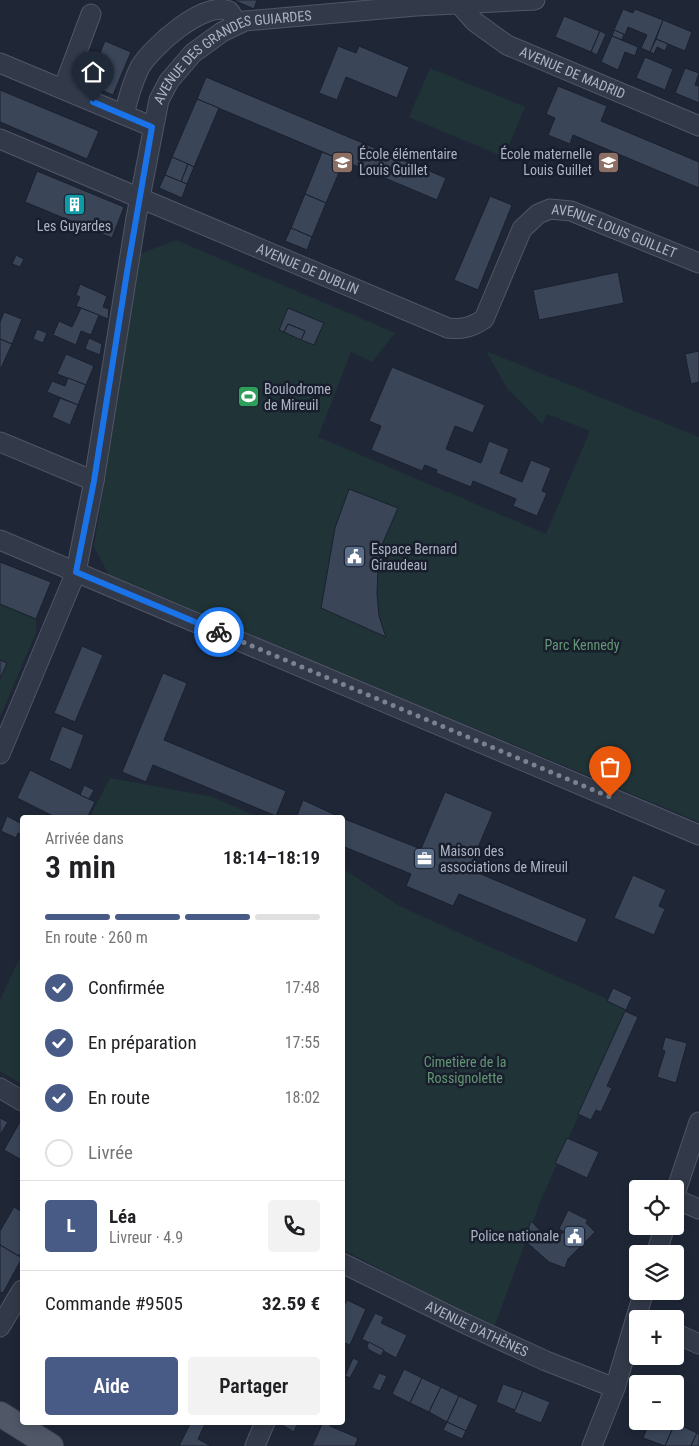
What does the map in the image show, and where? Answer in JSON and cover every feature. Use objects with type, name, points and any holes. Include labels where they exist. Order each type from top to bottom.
[{"type":"main road","points":[[0,1414],[52,1446]]},
{"type":"street","name":"AVENUE DES GRANDES GUIARDES","points":[[1,751],[76,572],[94,481],[152,127],[159,100],[169,80],[180,66],[208,40],[235,25],[364,5],[458,4],[535,0]]},
{"type":"street","points":[[124,115],[131,85],[141,66],[166,34],[177,24],[196,9],[208,4],[224,7],[231,12],[235,25]]},
{"type":"street","name":"AVENUE DE MADRID","points":[[458,4],[475,22],[507,45],[699,126]]},
{"type":"street","points":[[63,89],[91,14]]},
{"type":"street","points":[[0,63],[152,127]]},
{"type":"street","name":"AVENUE DE DUBLIN","points":[[0,139],[448,328],[460,330],[475,325]]},
{"type":"street","name":"AVENUE LOUIS GUILLET","points":[[475,325],[484,319],[522,229],[538,214],[550,209],[571,211],[699,263]]},
{"type":"street","points":[[0,442],[94,481]]},
{"type":"street","points":[[0,540],[699,835]]},
{"type":"street","points":[[0,1088],[20,1100]]},
{"type":"street","points":[[680,1180],[699,1122]]},
{"type":"street","points":[[684,1203],[699,1209]]},
{"type":"street","name":"AVENUE D'ATHÈNES","points":[[345,1264],[468,1325],[546,1361],[615,1388]]},
{"type":"street","points":[[0,1327],[20,1296]]},
{"type":"street","points":[[684,1337],[699,1344]]},
{"type":"street","points":[[592,1446],[629,1348]]},
{"type":"street","points":[[255,1446],[264,1425]]},
{"type":"green space","points":[[430,68],[525,107],[504,157],[409,117]]},
{"type":"green space","name":"Parc Kennedy","points":[[176,240],[395,333],[372,362],[351,352],[318,437],[546,534],[590,431],[547,414],[542,424],[507,388],[486,351],[699,437],[699,822],[109,575],[94,547],[140,254]]},
{"type":"green space","points":[[0,604],[36,619],[36,632],[0,717]]},
{"type":"green space","points":[[110,778],[213,797],[253,815],[91,815]]},
{"type":"green space","name":"Cimetière de la Rossignolette","points":[[345,870],[399,906],[627,1008],[542,1197],[494,1327],[345,1251]]},
{"type":"green space","points":[[20,958],[20,1083],[0,1071],[0,1000]]},
{"type":"building","points":[[233,0],[257,0],[254,9]]},
{"type":"building","points":[[623,9],[633,13],[635,9],[663,20],[650,52],[641,48],[647,35],[628,27],[625,35],[614,30]]},
{"type":"building","points":[[564,16],[600,31],[591,52],[555,37]]},
{"type":"building","points":[[663,20],[692,32],[685,51],[656,39]]},
{"type":"building","points":[[614,30],[624,34],[622,40],[612,36]]},
{"type":"building","points":[[600,31],[606,34],[597,55],[591,52]]},
{"type":"building","points":[[612,36],[638,47],[635,56],[625,52],[618,70],[601,62]]},
{"type":"building","points":[[656,39],[668,44],[665,51],[657,47],[654,54],[650,52]]},
{"type":"building","points":[[105,41],[131,52],[113,95],[87,84]]},
{"type":"building","points":[[338,46],[356,53],[359,46],[409,67],[397,98],[346,77],[337,100],[319,93]]},
{"type":"building","points":[[645,57],[673,69],[665,90],[636,78]]},
{"type":"building","points":[[685,68],[699,73],[695,85],[699,86],[699,103],[675,93]]},
{"type":"building","points":[[206,77],[446,178],[437,200],[197,99]]},
{"type":"building","points":[[558,86],[607,106],[601,121],[699,162],[699,188],[573,135],[570,144],[548,135],[555,118],[546,114]]},
{"type":"building","points":[[0,90],[99,131],[87,159],[0,122]]},
{"type":"building","points":[[197,99],[219,108],[194,167],[172,157]]},
{"type":"building","points":[[322,152],[344,161],[326,203],[305,194]]},
{"type":"building","points":[[172,157],[188,164],[181,182],[165,175]]},
{"type":"building","points":[[188,164],[194,167],[187,184],[181,182]]},
{"type":"building","name":"Les Guyardes","points":[[37,171],[124,207],[112,238],[25,202]]},
{"type":"building","points":[[165,175],[187,184],[182,198],[159,188]]},
{"type":"building","points":[[305,194],[326,203],[312,237],[291,228]]},
{"type":"building","points":[[490,196],[512,205],[478,290],[454,280]]},
{"type":"building","points":[[291,228],[312,237],[307,250],[285,241]]},
{"type":"building","points":[[16,255],[24,259],[20,267],[12,264]]},
{"type":"building","points":[[618,272],[624,303],[539,320],[533,290]]},
{"type":"building","points":[[80,284],[107,296],[103,307],[109,309],[108,319],[76,306],[80,297],[76,295]]},
{"type":"building","points":[[81,308],[99,315],[91,335],[81,331],[76,345],[53,335],[59,321],[72,327]]},
{"type":"building","points":[[288,308],[324,323],[314,345],[301,340],[305,331],[288,324],[284,332],[279,330]]},
{"type":"building","points":[[4,312],[22,319],[12,344],[0,339],[0,322]]},
{"type":"building","points":[[288,324],[305,331],[301,340],[284,332]]},
{"type":"building","points":[[37,329],[47,333],[43,343],[33,339]]},
{"type":"building","points":[[89,338],[102,344],[100,355],[85,349]]},
{"type":"building","points":[[0,339],[12,344],[1,368],[0,368]]},
{"type":"building","points":[[699,351],[699,382],[691,384],[685,354]]},
{"type":"building","points":[[66,354],[94,366],[86,385],[57,374]]},
{"type":"building","points":[[392,367],[485,405],[473,433],[455,426],[446,449],[481,463],[489,441],[509,449],[500,473],[522,482],[531,460],[551,468],[542,491],[547,493],[537,516],[513,506],[516,499],[473,481],[471,487],[436,473],[437,470],[425,465],[422,471],[371,450],[381,426],[369,421]]},
{"type":"building","points":[[68,378],[86,385],[78,405],[47,392],[52,381],[65,386]]},
{"type":"building","points":[[60,398],[78,405],[70,425],[52,417]]},
{"type":"building","name":"Espace Bernard Giraudeau","points":[[349,489],[398,508],[381,547],[378,568],[377,593],[379,616],[386,637],[321,608],[335,528]]},
{"type":"building","points":[[0,562],[51,582],[36,619],[0,604]]},
{"type":"building","points":[[82,646],[103,655],[75,722],[54,713]]},
{"type":"building","points":[[0,660],[7,663],[0,679]]},
{"type":"building","points":[[163,673],[187,683],[164,740],[286,791],[276,815],[274,815],[153,765],[146,782],[122,772]]},
{"type":"building","points":[[62,726],[84,735],[71,770],[49,760]]},
{"type":"building","points":[[30,770],[95,802],[88,815],[51,815],[17,798]]},
{"type":"building","points":[[84,785],[94,790],[89,799],[80,795]]},
{"type":"building","name":"Maison des associations de Mireuil","points":[[445,792],[493,812],[469,869],[587,919],[577,943],[459,894],[453,906],[406,886],[411,874],[345,847],[345,819],[421,849]]},
{"type":"building","points":[[303,800],[336,815],[297,815]]},
{"type":"building","points":[[7,816],[20,823],[20,834],[18,833],[16,838],[1,831]]},
{"type":"building","points":[[633,875],[666,890],[659,906],[665,909],[654,935],[614,918]]},
{"type":"building","points":[[613,988],[632,997],[626,1010],[607,1001]]},
{"type":"building","points":[[625,1011],[638,1017],[607,1086],[612,1088],[601,1112],[596,1110],[591,1120],[578,1114]]},
{"type":"building","points":[[665,1037],[687,1043],[676,1083],[657,1077],[665,1051],[662,1050]]},
{"type":"building","points":[[0,1118],[8,1122],[0,1135]]},
{"type":"building","points":[[20,1122],[20,1159],[4,1150]]},
{"type":"building","points":[[567,1138],[599,1152],[587,1178],[555,1163]]},
{"type":"building","points":[[14,1207],[20,1211],[19,1256],[0,1245],[0,1231]]},
{"type":"building","name":"Police nationale","points":[[568,1210],[588,1220],[586,1223],[595,1232],[568,1259],[565,1268],[549,1262],[524,1240],[531,1221],[550,1241],[564,1232],[559,1229]]},
{"type":"building","points":[[0,1245],[20,1257],[20,1262],[3,1293],[0,1292]]},
{"type":"building","points":[[347,1300],[366,1309],[350,1345],[345,1343],[345,1304]]},
{"type":"building","points":[[375,1313],[384,1317],[381,1323],[407,1335],[396,1358],[362,1339]]},
{"type":"building","points":[[369,1342],[384,1350],[381,1356],[369,1350],[367,1346]]},
{"type":"building","points":[[353,1358],[359,1361],[350,1378],[345,1376]]},
{"type":"building","points":[[404,1369],[422,1378],[410,1403],[392,1394]]},
{"type":"building","points":[[379,1373],[387,1376],[380,1391],[372,1388]]},
{"type":"building","points":[[422,1378],[441,1387],[429,1412],[410,1403]]},
{"type":"building","points":[[503,1384],[523,1391],[515,1410],[496,1402]]},
{"type":"building","points":[[441,1387],[459,1396],[447,1422],[429,1412]]},
{"type":"building","points":[[523,1391],[550,1402],[541,1423],[514,1412]]},
{"type":"building","points":[[459,1396],[478,1405],[466,1431],[447,1422]]},
{"type":"building","points":[[447,1422],[466,1431],[462,1439],[443,1430]]},
{"type":"building","points":[[190,1425],[205,1425],[198,1439],[211,1446],[179,1446]]},
{"type":"building","points":[[282,1425],[297,1425],[294,1432]]},
{"type":"building","points":[[322,1425],[330,1425],[358,1438],[355,1446],[312,1446]]},
{"type":"building","points":[[684,1427],[697,1433],[691,1446],[665,1446],[672,1430],[684,1430]]},
{"type":"building","points":[[646,1430],[672,1430],[665,1446],[643,1438]]},
{"type":"building","points":[[697,1433],[699,1434],[699,1446],[691,1446]]},
{"type":"way so far","points":[[219,632],[610,797]]},
{"type":"place","name":"École élémentaire Louis Guillet","points":[[343,162]]},
{"type":"place","name":"École maternelle Louis Guillet","points":[[608,162]]},
{"type":"place","name":"Les Guyardes","points":[[74,204]]},
{"type":"place","name":"Boulodrome de Mireuil","points":[[248,397]]},
{"type":"place","name":"Espace Bernard Giraudeau","points":[[355,557]]},
{"type":"place","name":"Maison des associations de Mireuil","points":[[424,859]]},
{"type":"place","name":"Police nationale","points":[[575,1236]]},
{"type":"route","points":[[93,102],[152,127],[94,481],[76,572],[219,632]]}]
